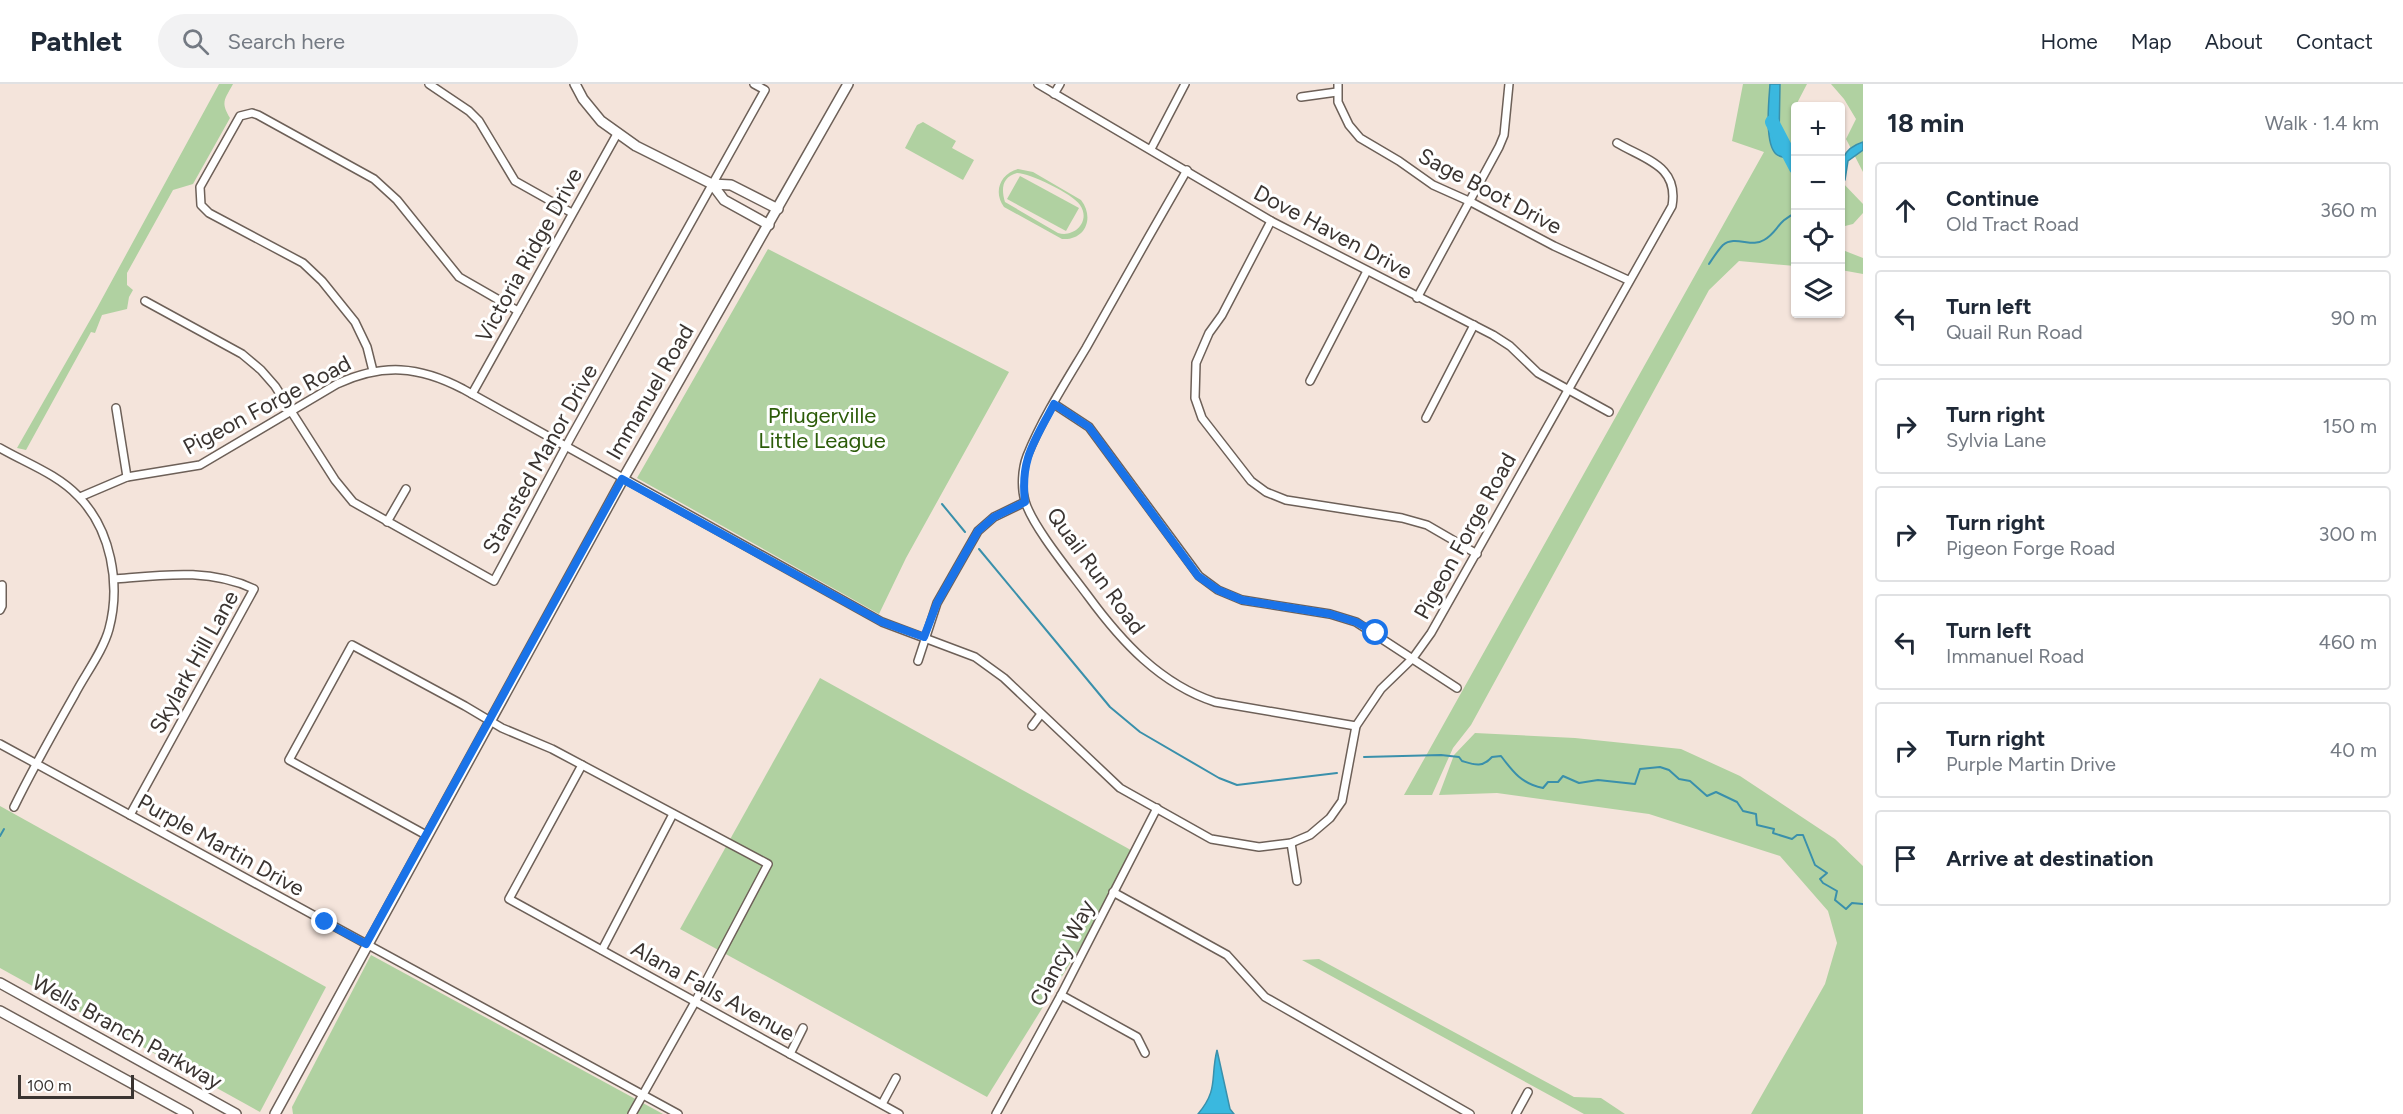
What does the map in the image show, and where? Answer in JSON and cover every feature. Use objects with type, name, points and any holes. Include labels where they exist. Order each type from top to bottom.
[{"type":"street","points":[[429,84],[460,103],[474,116],[515,181],[572,213]]},
{"type":"street","points":[[575,84],[591,110],[617,134],[636,146],[712,184],[731,185],[778,209]]},
{"type":"street","name":"Stansted Manor Drive","points":[[145,301],[242,354],[275,386],[335,480],[353,502],[494,581],[765,90],[754,84]]},
{"type":"street","name":"Immanuel Road","points":[[275,1114],[622,479],[848,84]]},
{"type":"street","name":"Dove Haven Drive","points":[[1038,84],[1271,221],[1417,298],[1474,325],[1510,346],[1538,373],[1610,412]]},
{"type":"street","points":[[1054,94],[1060,84]]},
{"type":"street","points":[[1150,149],[1185,84]]},
{"type":"street","name":"Sage Boot Drive","points":[[1338,84],[1338,102],[1348,125],[1360,138],[1433,185],[1471,202],[1554,246],[1628,280]]},
{"type":"street","points":[[1417,298],[1471,202],[1504,135],[1509,84]]},
{"type":"street","points":[[1301,97],[1337,93]]},
{"type":"street","points":[[373,370],[367,347],[355,322],[322,281],[303,263],[209,213],[201,205],[200,187],[240,116],[252,113],[258,115],[374,179],[398,200],[459,277],[518,311]]},
{"type":"street","name":"Victoria Ridge Drive","points":[[472,394],[617,134]]},
{"type":"street","name":"Pigeon Forge Road","points":[[80,497],[127,477],[200,465],[337,384],[373,370],[400,369],[427,373],[472,394],[882,622],[975,657],[1004,678],[1120,788],[1211,839],[1259,847],[1291,843],[1310,835],[1330,818],[1342,801],[1356,726],[1381,689],[1413,658],[1431,633],[1628,280],[1672,206],[1673,185],[1665,170],[1617,143]]},
{"type":"street","name":"Quail Run Road","points":[[1187,170],[1054,404],[1026,458],[1023,482],[1025,502],[1040,530],[1109,626],[1133,651],[1192,695],[1215,702],[1356,726]]},
{"type":"street","points":[[712,184],[724,200],[769,225]]},
{"type":"street","points":[[1271,221],[1222,315],[1209,333],[1196,363],[1195,398],[1202,418],[1251,481],[1266,492],[1286,500],[1410,520],[1427,525],[1477,554]]},
{"type":"street","points":[[1310,381],[1367,271]]},
{"type":"street","points":[[1426,418],[1474,325]]},
{"type":"street","points":[[1054,404],[1089,427],[1198,576],[1218,590],[1242,600],[1330,614],[1356,622],[1457,688]]},
{"type":"street","points":[[116,408],[127,477]]},
{"type":"street","points":[[0,448],[66,485],[80,497],[96,519],[109,550],[114,579],[114,603],[108,631],[35,763],[14,807]]},
{"type":"street","points":[[387,522],[406,489]]},
{"type":"street","points":[[918,661],[937,603],[978,531],[994,517],[1025,502]]},
{"type":"street","name":"Skylark Hill Lane","points":[[114,579],[203,575],[235,580],[255,589],[130,815]]},
{"type":"street","points":[[0,610],[2,585]]},
{"type":"street","points":[[426,835],[289,760],[352,645],[489,721],[582,765],[768,864],[695,1002],[632,1114]]},
{"type":"street","points":[[1032,726],[1041,714]]},
{"type":"street","name":"Purple Martin Drive","points":[[0,744],[678,1114]]},
{"type":"street","name":"Alana Falls Avenue","points":[[582,765],[509,899],[899,1114]]},
{"type":"street","name":"Clancy Way","points":[[996,1114],[1061,995],[1157,808]]},
{"type":"street","points":[[602,950],[673,814]]},
{"type":"street","points":[[1291,843],[1297,881]]},
{"type":"street","points":[[1113,892],[1227,955],[1265,997],[1470,1114]]},
{"type":"street","name":"Wells Branch Parkway","points":[[0,983],[236,1114]]},
{"type":"street","points":[[1061,995],[1137,1038],[1145,1053]]},
{"type":"street","name":"Wells Branch Parkway","points":[[0,1011],[188,1114]]},
{"type":"street","points":[[790,1054],[803,1028]]},
{"type":"street","points":[[882,1104],[896,1078]]},
{"type":"street","points":[[1516,1114],[1528,1092]]},
{"type":"green space","points":[[219,84],[233,84],[224,104],[230,118],[193,184],[173,190],[127,273],[127,285],[133,290],[127,309],[102,315],[95,333],[91,332],[26,450],[17,448],[97,308]]},
{"type":"green space","points":[[1743,84],[1807,84],[1798,102],[1791,102],[1791,266],[1739,261],[1709,290],[1471,725],[1453,748],[1432,795],[1404,795],[1764,152],[1732,141]]},
{"type":"green space","points":[[1831,84],[1863,84],[1863,172],[1846,139],[1856,119],[1844,99]]},
{"type":"green space","points":[[923,122],[956,141],[952,148],[974,160],[963,180],[905,148],[917,125]]},
{"type":"green space","points":[[1018,169],[1033,172],[1081,200],[1087,214],[1087,221],[1082,232],[1070,239],[1062,239],[1004,207],[999,195],[1000,184],[1012,171]],"holes":[[[1017,173],[1051,185],[1076,200],[1084,217],[1080,227],[1070,233],[1058,233],[1005,202],[1003,188],[1008,177]]]},
{"type":"green space","points":[[1020,176],[1079,208],[1066,231],[1007,199]]},
{"type":"green space","points":[[1845,185],[1863,204],[1863,213],[1853,224],[1845,226]]},
{"type":"green space","name":"Pflugerville Little League","points":[[768,249],[1009,372],[906,558],[879,614],[637,478]]},
{"type":"green space","points":[[1845,251],[1863,258],[1863,274],[1845,271]]},
{"type":"green space","points":[[820,678],[1138,854],[987,1097],[680,929]]},
{"type":"green space","points":[[1475,733],[1575,738],[1681,749],[1740,776],[1835,839],[1863,866],[1863,1114],[1751,1114],[1825,984],[1837,943],[1828,911],[1780,856],[1649,814],[1497,793],[1439,795],[1454,755]]},
{"type":"green space","points":[[0,806],[326,987],[260,1112],[0,968]]},
{"type":"green space","points":[[371,955],[663,1114],[293,1114],[292,1107]]},
{"type":"green space","points":[[1319,959],[1574,1097],[1601,1098],[1625,1114],[1584,1114],[1302,960]]},
{"type":"water","points":[[1770,84],[1780,84],[1779,140],[1791,154],[1791,163],[1789,159],[1776,154],[1772,148],[1768,120]]},
{"type":"water","points":[[1863,142],[1863,150],[1848,161],[1845,180],[1845,155]]},
{"type":"water","points":[[1217,1050],[1230,1109],[1234,1114],[1198,1114],[1209,1097]]},
{"type":"waterway","points":[[1772,122],[1791,158]]},
{"type":"waterway","points":[[1709,264],[1723,245],[1728,242],[1754,243],[1764,240],[1791,216]]},
{"type":"waterway","points":[[942,504],[965,532]]},
{"type":"waterway","points":[[979,549],[1110,707],[1140,732],[1219,778],[1237,785],[1337,773]]},
{"type":"waterway","points":[[1364,757],[1441,755],[1459,757],[1462,761],[1478,765],[1492,757],[1501,756],[1514,772],[1529,784],[1543,788],[1548,782],[1558,782],[1563,776],[1579,783],[1598,780],[1635,784],[1640,769],[1660,767],[1669,770],[1679,779],[1690,781],[1707,796],[1716,792],[1737,802],[1743,811],[1756,814],[1757,825],[1774,829],[1773,833],[1792,839],[1797,835],[1803,835],[1815,865],[1827,873],[1820,879],[1837,891],[1835,900],[1846,909],[1852,903],[1863,904]]},
{"type":"waterway","points":[[0,836],[4,829]]},
{"type":"route","points":[[325,922],[366,944],[622,479],[882,622],[924,637],[937,603],[978,531],[994,517],[1025,502],[1023,482],[1026,458],[1054,404],[1089,427],[1198,576],[1218,590],[1242,600],[1330,614],[1356,622],[1376,633]]}]
